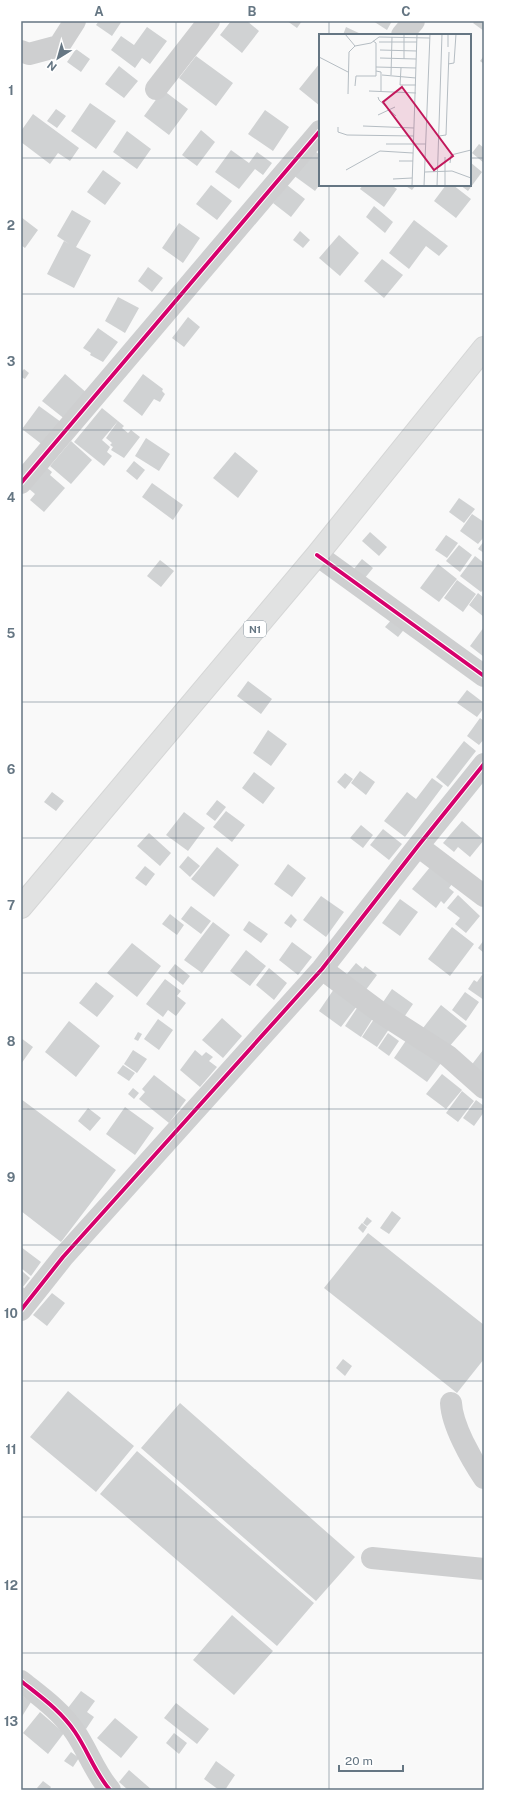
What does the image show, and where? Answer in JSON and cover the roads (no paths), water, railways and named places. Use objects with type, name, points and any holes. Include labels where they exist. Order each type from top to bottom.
[{"type":"highway","name":"N1","points":[[21,907],[317,555],[484,348]]},
{"type":"street","points":[[21,51],[29,54],[59,46],[75,21]]},
{"type":"street","points":[[156,89],[209,21]]},
{"type":"street","points":[[403,34],[414,21]]},
{"type":"street","points":[[21,483],[319,132]]},
{"type":"street","points":[[317,555],[484,676]]},
{"type":"street","points":[[21,1310],[63,1257],[322,969],[484,764]]},
{"type":"street","points":[[418,846],[484,896]]},
{"type":"street","points":[[322,969],[381,1013],[448,1056],[484,1088]]},
{"type":"street","points":[[450,1403],[451,1412],[471,1459],[484,1478]]},
{"type":"street","points":[[372,1558],[484,1569]]},
{"type":"street","points":[[21,1681],[63,1714],[76,1733],[102,1780],[110,1790]]}]
